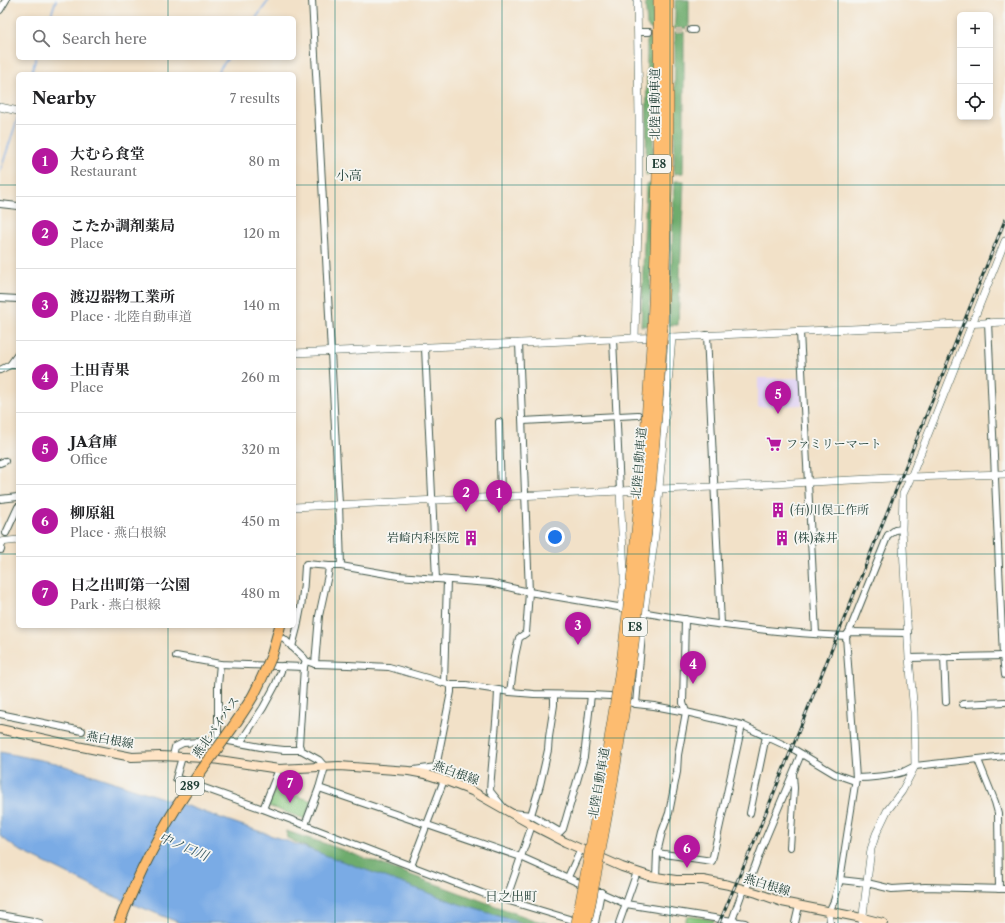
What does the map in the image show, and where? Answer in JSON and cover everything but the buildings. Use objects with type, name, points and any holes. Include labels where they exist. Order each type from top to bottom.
[{"type":"highway","name":"北陸自動車道","points":[[586,923],[622,726],[641,582],[659,387],[659,0]]},
{"type":"highway","name":"北陸自動車道","points":[[577,923],[600,803],[623,655],[658,328],[668,146],[668,0]]},
{"type":"highway","name":"燕北バイパス","points":[[119,923],[137,881],[160,835],[184,795],[238,720],[253,696],[272,655],[279,628]]},
{"type":"main road","name":"燕白根線","points":[[0,729],[132,757],[178,756],[206,758],[279,769],[339,766],[409,771],[425,774],[472,790],[532,825],[565,842],[622,867],[649,876],[676,880],[702,880],[746,887],[782,902],[860,920],[883,923]]},
{"type":"street","points":[[0,10],[6,0]]},
{"type":"street","points":[[312,0],[341,566]]},
{"type":"street","points":[[636,338],[639,186],[637,0]]},
{"type":"street","points":[[638,32],[649,32]]},
{"type":"street","points":[[0,107],[16,111]]},
{"type":"street","points":[[0,204],[16,206]]},
{"type":"street","points":[[860,920],[867,883],[871,849],[876,834],[887,811],[902,791],[915,766],[914,712],[909,658],[902,529],[903,494],[1005,242]]},
{"type":"street","points":[[0,298],[16,300]]},
{"type":"street","points":[[988,322],[1005,675]]},
{"type":"street","points":[[296,353],[1005,322]]},
{"type":"street","points":[[800,332],[816,634]]},
{"type":"street","points":[[707,335],[721,624]]},
{"type":"street","points":[[636,704],[644,612],[655,535],[672,337]]},
{"type":"street","points":[[613,339],[624,586],[621,608]]},
{"type":"street","points":[[510,692],[519,638],[526,633],[529,592],[519,343]]},
{"type":"street","points":[[425,348],[436,578]]},
{"type":"street","points":[[10,365],[16,357]]},
{"type":"street","points":[[0,370],[10,365],[16,365]]},
{"type":"street","points":[[523,421],[638,415]]},
{"type":"street","points":[[499,422],[501,497]]},
{"type":"street","points":[[296,507],[911,477],[1005,474]]},
{"type":"street","points":[[0,499],[16,497]]},
{"type":"street","points":[[9,541],[3,533],[16,510]]},
{"type":"street","points":[[830,923],[829,912],[840,880],[856,780],[848,634],[888,535],[895,530],[902,529]]},
{"type":"street","points":[[0,550],[1,542],[16,540]]},
{"type":"street","points":[[292,647],[301,610],[306,564],[341,566],[398,576],[490,583],[529,592],[721,624],[816,634],[908,633]]},
{"type":"street","points":[[315,664],[319,616],[329,566]]},
{"type":"street","points":[[444,683],[447,580]]},
{"type":"street","points":[[656,877],[657,853],[662,832],[669,813],[686,712],[683,703],[685,619]]},
{"type":"street","points":[[284,639],[304,658],[305,664],[299,745],[301,750]]},
{"type":"street","points":[[176,656],[220,664],[283,666],[315,664],[389,667],[451,685],[466,685],[534,694],[610,696],[636,704],[686,712],[742,725],[801,754],[835,774],[856,780],[895,774],[915,766],[1005,756]]},
{"type":"street","points":[[909,658],[1004,656]]},
{"type":"street","points":[[944,657],[946,702]]},
{"type":"street","points":[[218,739],[218,685],[220,664]]},
{"type":"street","points":[[240,743],[264,708],[283,666]]},
{"type":"street","points":[[409,771],[436,767],[451,692],[451,685]]},
{"type":"street","points":[[498,690],[490,791],[503,808]]},
{"type":"street","points":[[530,815],[540,785],[548,750],[554,695]]},
{"type":"street","points":[[513,813],[530,815],[560,832],[563,829],[584,756],[590,695]]},
{"type":"street","points":[[964,704],[1005,702]]},
{"type":"street","points":[[0,714],[82,731]]},
{"type":"street","points":[[657,853],[712,861],[742,725]]},
{"type":"street","points":[[750,813],[766,736]]},
{"type":"street","points":[[306,825],[325,767],[319,760],[301,750],[266,748],[218,739],[215,741],[183,743],[175,747],[178,756],[176,778],[306,825],[476,890],[580,923]]},
{"type":"street","points":[[731,922],[801,754]]},
{"type":"street","points":[[840,880],[867,883],[892,889],[925,887],[1002,889],[998,813],[978,760]]},
{"type":"street","points":[[263,809],[279,769]]},
{"type":"street","points":[[790,847],[794,788],[793,774]]},
{"type":"street","points":[[411,866],[444,780]]},
{"type":"street","points":[[319,788],[521,857],[626,904],[731,922],[745,923]]},
{"type":"street","points":[[506,900],[532,825]]},
{"type":"street","points":[[568,877],[581,849]]},
{"type":"street","points":[[619,923],[637,872]]},
{"type":"street","points":[[594,923],[601,892]]},
{"type":"street","points":[[795,923],[799,906]]},
{"type":"street","points":[[0,915],[40,923]]},
{"type":"shaded area","points":[[758,378],[802,378],[802,405],[758,407]]},
{"type":"green space","points":[[645,0],[654,0],[654,29],[650,29],[647,26]]},
{"type":"green space","points":[[675,0],[689,0],[689,28],[674,29]]},
{"type":"green space","points":[[675,32],[684,32],[684,129],[683,173],[674,174]]},
{"type":"green space","points":[[648,34],[654,34],[653,174],[646,175],[647,36]]},
{"type":"green space","points":[[674,181],[684,181],[678,325],[669,325],[671,282]]},
{"type":"green space","points":[[654,183],[649,326],[641,326],[646,184]]},
{"type":"green space","points":[[275,789],[312,801],[305,819],[268,806]]},
{"type":"green space","points":[[286,831],[326,844],[534,920],[547,923],[506,923],[331,859],[287,838]]},
{"type":"green space","points":[[687,916],[715,920],[713,923],[685,923]]},
{"type":"water","name":"中ノ口川","points":[[0,752],[56,763],[284,840],[459,904],[522,923],[180,923],[106,893],[17,849],[0,836]]},
{"type":"waterway","points":[[51,16],[56,0]]},
{"type":"waterway","points":[[257,16],[269,0]]},
{"type":"waterway","points":[[32,72],[35,60]]},
{"type":"waterway","points":[[218,72],[226,60]]},
{"type":"waterway","points":[[0,172],[16,123]]},
{"type":"tunnel","points":[[649,32],[691,30]]},
{"type":"railway","points":[[719,923],[754,842],[1005,220]]},
{"type":"place","name":"JA倉庫","points":[[778,414]]},
{"type":"place","name":"ファミリーマート","points":[[774,444]]},
{"type":"place","name":"(有)川俣工作所","points":[[778,510]]},
{"type":"place","name":"こたか調剤薬局","points":[[466,512]]},
{"type":"place","name":"大むら食堂","points":[[499,513]]},
{"type":"place","name":"岩崎内科医院","points":[[471,538]]},
{"type":"place","name":"(株)森井","points":[[782,538]]},
{"type":"place","name":"渡辺器物工業所","points":[[578,645]]},
{"type":"place","name":"土田青果","points":[[693,684]]},
{"type":"place","name":"日之出町第一公園","points":[[290,803]]},
{"type":"place","name":"柳原組","points":[[687,868]]},
{"type":"district","name":"小高","points":[[349,175]]},
{"type":"district","name":"日之出町","points":[[511,896]]}]
